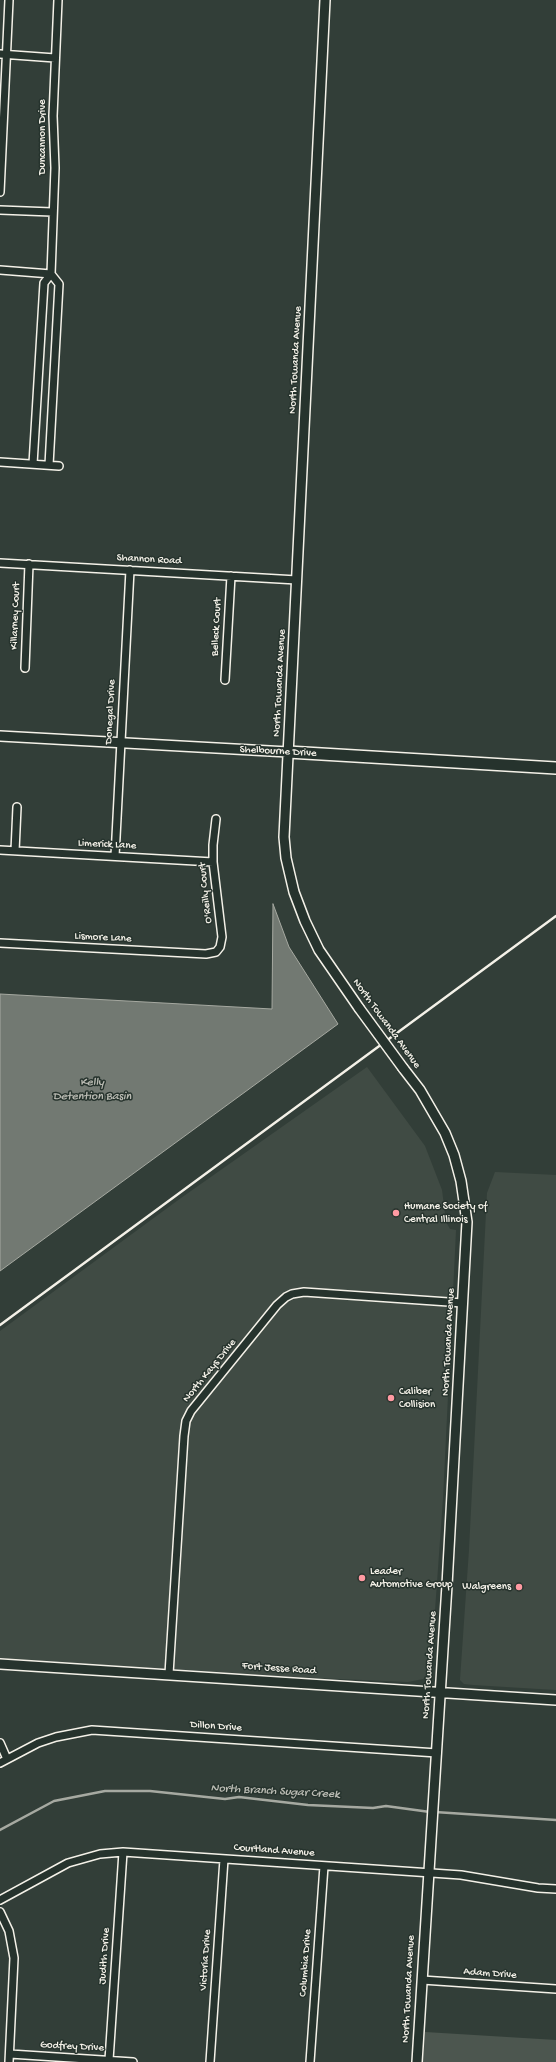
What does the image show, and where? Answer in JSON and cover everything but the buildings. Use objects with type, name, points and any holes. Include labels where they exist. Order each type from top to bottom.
[{"type":"main road","name":"North Towanda Avenue","points":[[325,0],[284,837],[286,858],[294,892],[305,922],[319,950],[359,1008],[420,1090],[445,1133],[461,1181],[466,1222],[463,1303],[441,1693],[428,1872],[417,2062]]},
{"type":"main road","name":"Shelbourne Drive","points":[[0,736],[556,768]]},
{"type":"main road","name":"Fort Jesse Road","points":[[0,1664],[556,1700]]},
{"type":"street","points":[[0,192],[3,54],[9,0]]},
{"type":"street","name":"Duncannon Drive","points":[[32,464],[44,283],[51,274],[52,212],[55,168],[53,116],[58,0]]},
{"type":"street","points":[[3,54],[55,58]]},
{"type":"street","points":[[0,210],[52,212]]},
{"type":"street","points":[[0,270],[51,274]]},
{"type":"street","name":"Duncannon Drive","points":[[49,465],[59,284],[51,274]]},
{"type":"street","points":[[0,462],[59,466]]},
{"type":"street","name":"Shannon Road","points":[[0,563],[297,580]]},
{"type":"street","name":"Killarney Court","points":[[25,668],[29,564]]},
{"type":"street","name":"Donegal Drive","points":[[115,856],[130,570]]},
{"type":"street","name":"Belleck Court","points":[[225,680],[231,576]]},
{"type":"street","points":[[15,851],[17,807]]},
{"type":"street","name":"O'Reilly Court","points":[[206,954],[216,952],[222,942],[213,862],[216,819]]},
{"type":"street","name":"Limerick Lane","points":[[0,850],[213,862]]},
{"type":"street","name":"Lismore Lane","points":[[0,943],[206,954]]},
{"type":"street","name":"North Kays Drive","points":[[169,1674],[184,1436],[186,1421],[191,1410],[277,1305],[292,1294],[304,1292],[463,1303]]},
{"type":"street","name":"Dillon Drive","points":[[0,1763],[56,1737],[92,1730],[437,1753]]},
{"type":"street","points":[[0,1743],[7,1759]]},
{"type":"street","name":"Courtland Avenue","points":[[0,1900],[68,1863],[100,1854],[123,1852],[428,1872],[461,1875],[532,1887],[556,1889]]},
{"type":"street","name":"Judith Drive","points":[[109,2060],[123,1852]]},
{"type":"street","name":"Victoria Drive","points":[[210,2062],[224,1859]]},
{"type":"street","name":"Columbia Drive","points":[[310,2062],[324,1866]]},
{"type":"street","points":[[0,1912],[9,1931],[14,1958],[9,2058]]},
{"type":"street","name":"Adam Drive","points":[[422,1980],[556,1989]]},
{"type":"street","name":"Godfrey Drive","points":[[9,2058],[109,2060],[133,2062]]},
{"type":"shaded area","points":[[367,1067],[425,1146],[442,1190],[446,1222],[450,1229],[456,1230],[443,1498],[431,1666],[429,1674],[423,1679],[408,1682],[295,1677],[0,1658],[0,1331],[181,1198]]},
{"type":"shaded area","points":[[495,1172],[556,1175],[556,1690],[473,1685],[464,1684],[460,1680],[469,1550],[487,1193]]},
{"type":"shaded area","points":[[425,2032],[556,2040],[556,2062],[423,2062]]},
{"type":"water","name":"Kelly Detention Basin","points":[[273,904],[289,947],[338,1024],[0,1271],[0,994],[272,1009]]},
{"type":"waterway","name":"North Branch Sugar Creek","points":[[0,1830],[54,1801],[105,1791],[150,1791],[225,1799],[239,1797],[308,1805],[373,1808],[386,1806],[430,1812]]},
{"type":"waterway","name":"North Branch Sugar Creek","points":[[435,1812],[556,1820]]},
{"type":"railway","points":[[0,1325],[556,916]]},
{"type":"place","name":"Humane Society of Central Illinois","points":[[396,1213]]},
{"type":"place","name":"Caliber Collision","points":[[391,1398]]},
{"type":"place","name":"Leader Automotive Group","points":[[362,1578]]},
{"type":"place","name":"Walgreens","points":[[519,1587]]}]
